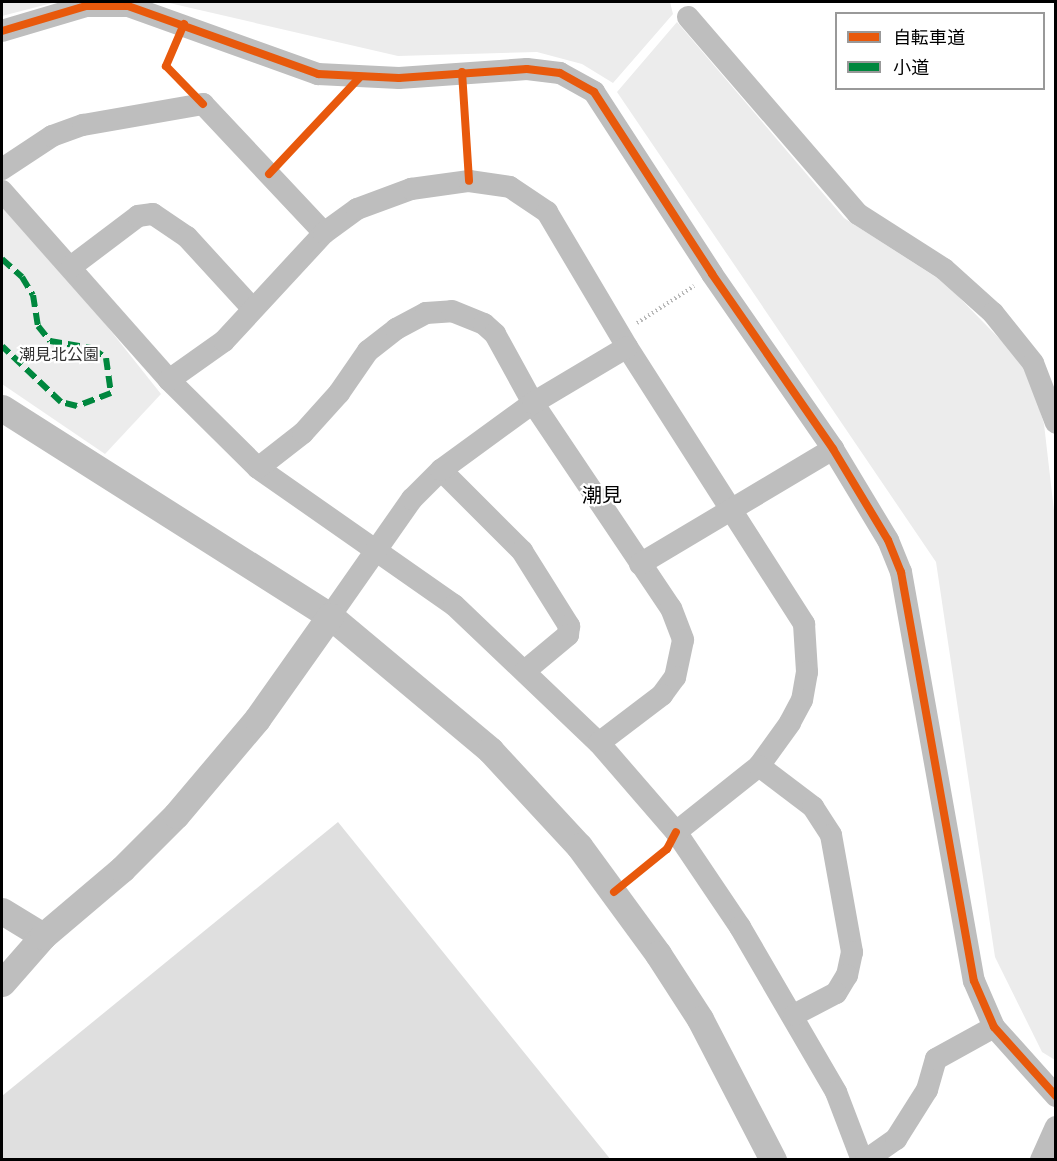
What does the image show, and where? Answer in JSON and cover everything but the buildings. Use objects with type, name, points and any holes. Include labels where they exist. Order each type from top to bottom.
[{"type":"street","points":[[2,31],[86,6],[128,6],[184,24],[290,68],[359,78],[527,69],[560,74],[594,92],[712,274],[833,449],[888,540],[901,572],[974,981],[994,1027],[1056,1096]]},
{"type":"street","points":[[688,17],[858,214],[944,269],[993,313],[1033,363],[1056,423]]},
{"type":"street","points":[[2,169],[52,136],[83,125],[203,104],[324,233]]},
{"type":"street","points":[[169,380],[224,341],[252,308],[324,233],[357,209],[411,189],[469,180],[510,187],[547,212],[624,340],[792,601],[804,624],[807,642],[802,700],[776,746],[759,766],[676,832]]},
{"type":"street","points":[[2,191],[72,266],[169,380],[258,468],[454,605],[526,670],[599,743],[676,832],[794,1016],[836,1092],[864,1160],[896,1139],[927,1090],[936,1059],[994,1027]]},
{"type":"street","points":[[72,266],[138,216],[153,214],[187,237],[252,308]]},
{"type":"street","points":[[258,468],[303,433],[339,393],[368,351],[426,313],[452,310],[484,324],[495,334],[533,403],[671,608],[683,640],[681,661],[662,695],[599,743]]},
{"type":"street","points":[[2,983],[43,936],[122,869],[176,815],[257,719],[412,499],[441,470],[624,340]]},
{"type":"street","points":[[2,408],[330,616],[490,750],[579,846],[614,892],[700,1018],[773,1160]]},
{"type":"street","points":[[640,564],[833,449]]},
{"type":"street","points":[[441,470],[522,551],[569,626],[568,635],[526,670]]},
{"type":"street","points":[[759,766],[813,807],[831,835],[852,952],[847,975],[836,993],[794,1016]]},
{"type":"street","points":[[2,910],[43,936]]},
{"type":"street","points":[[1041,1160],[1056,1127]]},
{"type":"path","points":[[184,24],[166,66],[203,104]]},
{"type":"path","points":[[462,72],[469,180]]},
{"type":"path","points":[[268,174],[359,78]]},
{"type":"path","points":[[624,340],[712,274]]},
{"type":"path","points":[[614,892],[667,849],[676,832]]},
{"type":"green space","points":[[2,2],[56,2],[2,16]]},
{"type":"green space","points":[[165,2],[670,2],[673,14],[613,83],[582,64],[537,52],[398,56]]},
{"type":"green space","points":[[677,22],[844,218],[945,283],[1026,366],[1044,424],[1056,528],[1055,1060],[1042,1052],[995,957],[936,562],[617,92]]},
{"type":"green space","name":"潮見北公園","points":[[2,206],[64,272],[161,394],[105,454],[2,384]]},
{"type":"marked path","points":[[2,259],[22,277],[33,295],[38,326],[50,341],[92,348],[106,358],[111,393],[77,406],[61,402],[2,346]]},
{"type":"cycle path","points":[[2,31],[86,6],[128,6],[318,74],[399,78],[527,69],[560,73],[594,92],[712,274],[833,449],[888,540],[901,572],[974,981],[994,1027],[1056,1096]]},
{"type":"cycle path","points":[[184,24],[166,66],[203,104]]},
{"type":"cycle path","points":[[462,72],[469,181]]},
{"type":"cycle path","points":[[269,174],[359,78]]},
{"type":"cycle path","points":[[614,892],[667,849],[676,832]]},
{"type":"district","name":"潮見","points":[[602,497]]}]
